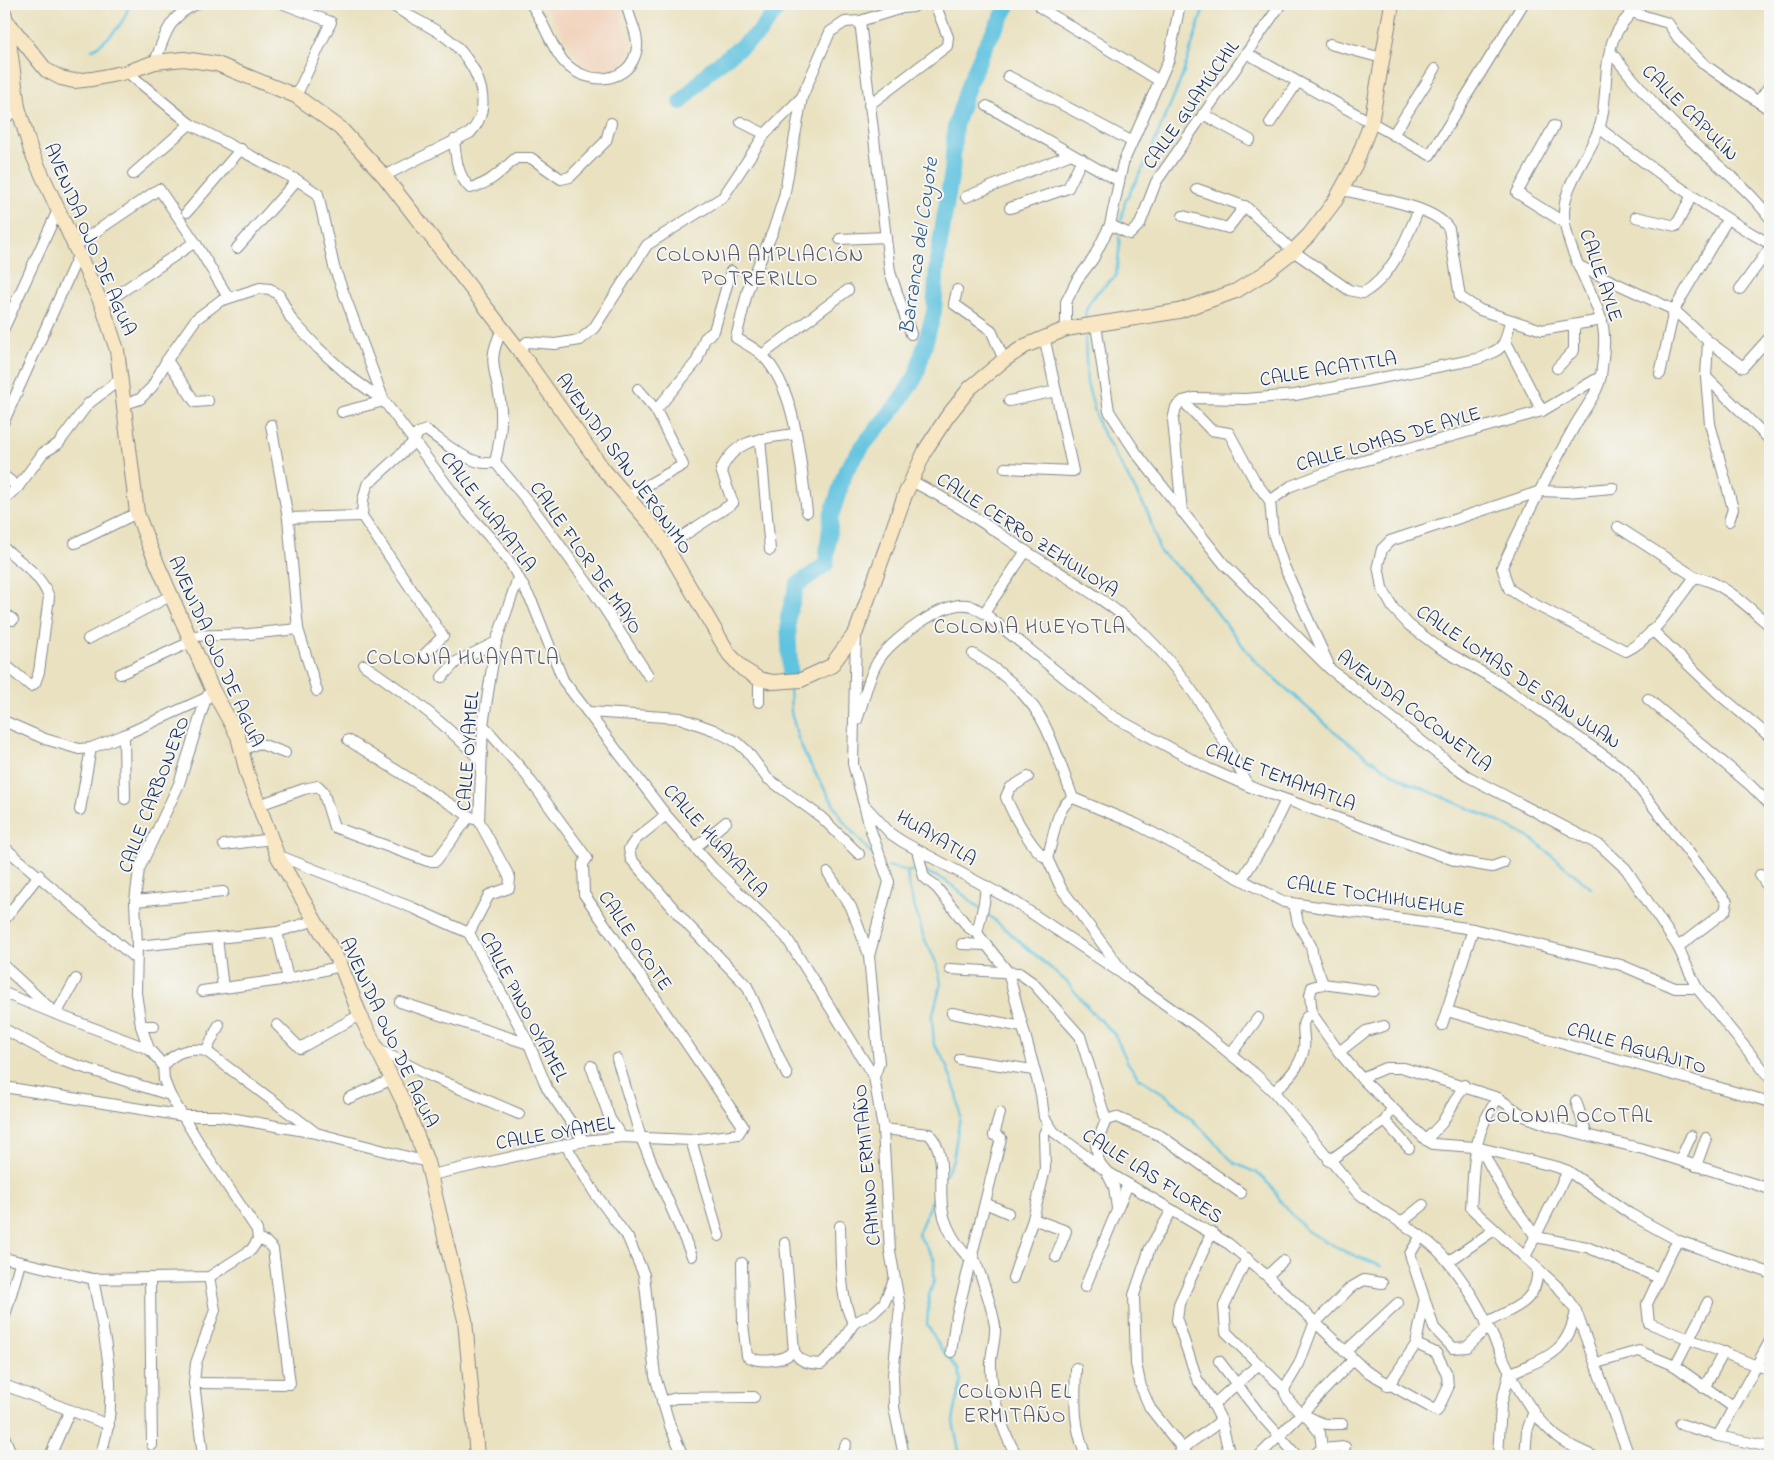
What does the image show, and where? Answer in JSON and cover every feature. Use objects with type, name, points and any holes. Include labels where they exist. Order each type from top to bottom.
[{"type":"main road","points":[[759,679],[787,681],[813,676],[831,666],[856,632],[911,481],[926,449],[946,416],[970,388],[1004,360],[1044,336],[1066,329],[1179,311],[1236,290],[1265,273],[1293,251],[1309,235],[1343,190],[1371,122],[1392,4]]},
{"type":"main road","name":"AVENIDA SAN JERÓNIMO","points":[[5,16],[39,62],[53,75],[74,81],[127,72],[155,62],[184,59],[217,64],[296,96],[340,128],[384,176],[519,350],[603,469],[656,530],[729,654],[743,669],[759,679]]},
{"type":"main road","name":"AVENIDA OJO DE AGUA","points":[[5,16],[18,104],[31,151],[102,305],[117,350],[122,378],[137,512],[149,545],[191,638],[209,693],[238,736],[241,751],[277,855],[313,921],[341,966],[360,1015],[405,1105],[429,1169],[466,1320],[477,1456]]},
{"type":"main road","points":[[11,55],[18,49],[28,48]]},
{"type":"main road","points":[[13,71],[24,64],[39,62]]},
{"type":"street","points":[[155,62],[165,32],[174,18],[197,4]]},
{"type":"street","points":[[284,4],[331,22],[296,96]]},
{"type":"street","points":[[384,176],[470,133],[480,123],[484,104],[480,84],[458,47],[445,36],[391,4]]},
{"type":"street","points":[[531,4],[564,62],[586,78],[604,80],[623,74],[633,59],[637,48],[627,4]]},
{"type":"street","points":[[807,512],[792,414],[780,380],[762,355],[736,338],[748,289],[773,231],[784,197],[802,98],[830,32],[845,22],[860,21],[901,6],[912,7],[918,4]]},
{"type":"street","points":[[869,105],[947,46],[948,37],[935,4]]},
{"type":"street","points":[[1066,329],[1066,302],[1077,280],[1093,258],[1110,225],[1119,181],[1131,142],[1169,58],[1180,4]]},
{"type":"street","name":"CALLE GUAMÚCHIL","points":[[1110,225],[1130,234],[1140,224],[1156,182],[1281,4]]},
{"type":"street","points":[[1246,53],[1297,83],[1430,155],[1523,4]]},
{"type":"street","name":"CALLE AYLE","points":[[1640,4],[1631,12],[1614,38],[1610,51],[1605,104],[1600,128],[1570,190],[1565,223],[1579,266],[1602,320],[1604,335],[1600,377],[1597,389],[1573,428],[1502,567],[1509,589],[1626,651],[1634,648],[1652,630]]},
{"type":"street","points":[[1042,8],[1158,80]]},
{"type":"street","points":[[1631,12],[1668,23],[1678,38],[1704,66],[1770,110]]},
{"type":"street","points":[[860,21],[890,272],[911,334]]},
{"type":"street","points":[[1330,44],[1382,58]]},
{"type":"street","name":"CALLE CAPULÍN","points":[[1610,51],[1643,92],[1679,130],[1724,170],[1769,215]]},
{"type":"street","points":[[1392,135],[1435,69]]},
{"type":"street","points":[[127,72],[190,124],[241,149],[318,194],[334,267],[384,401],[342,412]]},
{"type":"street","points":[[1008,76],[1131,142]]},
{"type":"street","points":[[1270,123],[1297,83]]},
{"type":"street","points":[[1758,102],[1770,85]]},
{"type":"street","points":[[4,94],[18,104],[4,120]]},
{"type":"street","points":[[519,350],[527,342],[555,344],[580,340],[594,328],[647,245],[723,197],[765,134],[802,98]]},
{"type":"street","points":[[987,106],[1119,181]]},
{"type":"street","points":[[1203,114],[1250,140]]},
{"type":"street","points":[[741,122],[765,134]]},
{"type":"street","points":[[454,140],[458,166],[463,181],[470,188],[482,186],[493,179],[516,158],[531,158],[561,178],[570,177],[606,142],[611,123]]},
{"type":"street","points":[[133,174],[190,124]]},
{"type":"street","points":[[1554,126],[1517,193],[1565,223]]},
{"type":"street","points":[[1600,128],[1691,197],[1770,246],[1740,289]]},
{"type":"street","points":[[187,212],[241,149]]},
{"type":"street","points":[[966,197],[1071,154]]},
{"type":"street","points":[[1010,208],[1068,188],[1082,159]]},
{"type":"street","points":[[237,248],[297,180]]},
{"type":"street","points":[[1197,189],[1245,206],[1293,251],[1349,290],[1363,293],[1372,288],[1391,266],[1419,209]]},
{"type":"street","points":[[4,421],[76,251],[159,190],[195,242],[228,297]]},
{"type":"street","points":[[1343,190],[1419,209],[1444,220],[1448,229],[1460,297],[1480,310],[1542,330],[1602,320]]},
{"type":"street","points":[[1636,217],[1676,226],[1691,197]]},
{"type":"street","points":[[1183,216],[1228,228],[1245,206]]},
{"type":"street","points":[[4,328],[58,210]]},
{"type":"street","points":[[1660,374],[1674,310],[1727,220]]},
{"type":"street","points":[[840,239],[886,237]]},
{"type":"street","points":[[102,305],[195,242]]},
{"type":"street","points":[[1579,266],[1674,310],[1708,341],[1743,367],[1770,337]]},
{"type":"street","points":[[656,410],[698,361],[705,338],[714,331],[731,271]]},
{"type":"street","name":"CALLE HUAYATLA","points":[[125,404],[140,398],[152,387],[167,360],[196,319],[220,300],[260,288],[270,289],[279,296],[291,319],[318,348],[349,376],[384,401],[468,513],[494,542],[533,604],[563,680],[666,815],[743,898],[786,937],[874,1077]]},
{"type":"street","points":[[762,355],[848,290]]},
{"type":"street","points":[[957,290],[954,304],[991,330],[1004,360]]},
{"type":"street","points":[[1510,321],[1506,342],[1542,411]]},
{"type":"street","name":"AVENIDA COCONETLA","points":[[1096,325],[1109,411],[1137,454],[1224,564],[1330,669],[1467,776],[1601,846],[1626,869],[1678,947],[1697,988],[1770,1078]]},
{"type":"street","points":[[1557,368],[1574,350],[1574,326]]},
{"type":"street","points":[[422,657],[443,636],[362,516],[363,500],[367,485],[414,442],[418,433],[426,430],[446,445],[482,464],[495,462],[502,422],[500,400],[492,369],[493,351],[502,330]]},
{"type":"street","points":[[1005,468],[1073,471],[1044,336]]},
{"type":"street","points":[[1708,341],[1706,377],[1710,424],[1733,510],[1729,521]]},
{"type":"street","name":"CALLE ACATITLA","points":[[1183,401],[1194,398],[1245,399],[1296,395],[1477,359],[1495,352],[1506,342]]},
{"type":"street","points":[[167,360],[195,402],[208,401]]},
{"type":"street","name":"CALLE LOMAS DE AYLE","points":[[1270,501],[1291,486],[1338,468],[1542,411],[1600,377]]},
{"type":"street","points":[[1706,377],[1770,440]]},
{"type":"street","points":[[4,499],[18,487],[43,453],[58,444],[88,404],[122,378]]},
{"type":"street","points":[[628,496],[683,465],[656,410],[638,389]]},
{"type":"street","points":[[1009,401],[1056,391]]},
{"type":"street","points":[[1182,513],[1173,420],[1176,407],[1183,401],[1211,430],[1228,433],[1255,481],[1270,501],[1274,533],[1283,564],[1330,669]]},
{"type":"street","points":[[271,426],[288,518],[298,629],[317,691]]},
{"type":"street","points":[[666,547],[733,503],[721,470],[735,448],[760,439],[795,434]]},
{"type":"street","points":[[760,439],[770,550]]},
{"type":"street","name":"CALLE FLOR DE MAYO","points":[[495,462],[530,504],[591,588],[648,675]]},
{"type":"street","points":[[4,476],[18,487]]},
{"type":"street","name":"CALLE CERRO ZEHUILOYA","points":[[911,481],[949,500],[1079,584],[1143,633],[1183,678],[1232,755],[1248,786]]},
{"type":"street","points":[[1540,491],[1567,492],[1614,488]]},
{"type":"street","name":"CALLE LOMAS DE SAN JUAN","points":[[1540,491],[1390,541],[1382,549],[1378,565],[1382,588],[1393,608],[1409,625],[1438,647],[1499,682],[1625,770],[1727,902],[1725,911],[1678,947]]},
{"type":"street","points":[[75,544],[137,512]]},
{"type":"street","points":[[288,518],[362,516]]},
{"type":"street","points":[[1618,527],[1696,578],[1709,581],[1725,590],[1770,626]]},
{"type":"street","points":[[4,548],[36,574],[45,586],[49,597],[39,672],[35,683],[31,686],[26,684],[4,664]]},
{"type":"street","points":[[984,613],[1026,551]]},
{"type":"street","name":"CALLE OYAMEL","points":[[469,933],[489,895],[509,888],[510,878],[474,819],[483,725],[496,642],[518,578]]},
{"type":"street","points":[[1696,578],[1652,630],[1721,696],[1770,737]]},
{"type":"street","points":[[88,639],[172,595]]},
{"type":"street","name":"CALLE TEMAMATLA","points":[[855,728],[873,672],[880,658],[899,637],[921,622],[955,606],[968,605],[984,613],[1112,716],[1206,768],[1286,800],[1457,860],[1492,867],[1503,863]]},
{"type":"street","points":[[4,613],[13,620]]},
{"type":"street","points":[[120,674],[191,638],[298,629]]},
{"type":"street","points":[[855,728],[856,632]]},
{"type":"street","points":[[442,677],[456,662],[496,642]]},
{"type":"street","points":[[973,654],[1005,676],[1037,713],[1046,728],[1073,798],[1066,801],[1060,813],[1047,858]]},
{"type":"street","points":[[364,664],[409,695],[457,735],[481,761]]},
{"type":"street","points":[[759,679],[759,702]]},
{"type":"street","points":[[4,721],[45,739],[79,749],[91,748],[124,735],[209,693]]},
{"type":"street","name":"CALLE CARBONERO","points":[[163,1065],[148,1049],[141,1026],[136,993],[137,946],[135,900],[139,869],[179,784],[209,693]]},
{"type":"street","points":[[1648,699],[1750,785],[1770,806]]},
{"type":"street","points":[[588,712],[680,718],[714,730],[742,747],[766,778],[821,817],[859,854]]},
{"type":"street","name":"CALLE OCOTE","points":[[483,725],[524,772],[587,858],[583,864],[584,894],[743,1126]]},
{"type":"street","name":"CAMINO ERMITAÑO","points":[[855,728],[853,764],[866,807],[871,832],[889,882],[869,956],[879,1063],[874,1077],[883,1130],[885,1190],[894,1280],[900,1307],[893,1375],[894,1407],[904,1456]]},
{"type":"street","points":[[124,735],[125,799]]},
{"type":"street","points":[[259,805],[318,786],[323,791],[334,827],[428,861],[436,861],[474,819],[410,777],[348,740]]},
{"type":"street","points":[[241,751],[258,743],[285,753]]},
{"type":"street","points":[[80,810],[91,748]]},
{"type":"street","points":[[1028,777],[1010,788],[1006,797],[1025,833],[1042,856],[1047,858],[1061,888],[1109,949],[1127,977]]},
{"type":"street","name":"CALLE TOCHIHUEHUE","points":[[1073,798],[1136,824],[1284,902],[1474,929],[1621,965],[1675,988],[1697,988]]},
{"type":"street","points":[[1242,879],[1266,841],[1286,800]]},
{"type":"street","name":"HUAYATLA","points":[[866,807],[891,834],[917,850],[990,888],[1127,977],[1230,1054],[1274,1092],[1329,1160],[1369,1202],[1421,1236],[1448,1262],[1486,1322],[1509,1374],[1534,1411],[1556,1435],[1592,1456]]},
{"type":"street","points":[[666,815],[636,839],[629,849],[630,859],[687,924],[747,986],[788,1075]]},
{"type":"street","points":[[696,847],[726,822]]},
{"type":"street","points":[[224,845],[272,840]]},
{"type":"street","points":[[4,847],[136,959]]},
{"type":"street","points":[[917,850],[924,877],[937,888],[968,927],[977,933],[1008,972],[1048,1125],[1044,1134],[1045,1169],[1033,1219],[1013,1278]]},
{"type":"street","name":"CALLE PINO OYAMEL","points":[[277,855],[413,908],[469,933],[528,1044],[547,1088],[584,1141]]},
{"type":"street","points":[[828,873],[851,907],[869,956]]},
{"type":"street","points":[[1760,875],[1770,890]]},
{"type":"street","points":[[4,920],[39,876]]},
{"type":"street","points":[[977,933],[984,903],[990,888]]},
{"type":"street","points":[[135,900],[223,892]]},
{"type":"street","points":[[1294,904],[1298,923],[1311,946],[1323,984]]},
{"type":"street","points":[[137,946],[277,932],[313,921]]},
{"type":"street","points":[[1442,1025],[1474,929]]},
{"type":"street","points":[[277,932],[288,979]]},
{"type":"street","points":[[217,938],[223,988]]},
{"type":"street","points":[[962,944],[987,945]]},
{"type":"street","points":[[4,966],[56,1014]]},
{"type":"street","points":[[202,991],[288,979],[341,966]]},
{"type":"street","points":[[950,969],[1019,973],[1033,983],[1080,1036],[1106,1120],[1096,1145],[1098,1162],[1106,1171],[1114,1187],[1117,1208]]},
{"type":"street","points":[[56,1014],[76,979]]},
{"type":"street","points":[[1374,992],[1323,984],[1312,987],[1310,995],[1312,1014],[1339,1052],[1362,1078],[1426,1140],[1434,1144],[1475,1147],[1535,1160],[1568,1171],[1630,1214],[1679,1241],[1770,1273]]},
{"type":"street","points":[[4,992],[148,1049]]},
{"type":"street","points":[[400,1002],[528,1044]]},
{"type":"street","name":"CALLE AGUAJITO","points":[[1447,1011],[1770,1102]]},
{"type":"street","points":[[952,1013],[1022,1027]]},
{"type":"street","points":[[1274,1092],[1290,1076],[1302,1059],[1305,1042],[1303,1022],[1306,1016],[1312,1014]]},
{"type":"street","points":[[277,1025],[300,1048],[360,1015]]},
{"type":"street","points":[[1230,1054],[1258,1018]]},
{"type":"street","points":[[206,1051],[219,1025]]},
{"type":"street","points":[[141,1026],[154,1026]]},
{"type":"street","points":[[1339,1052],[1366,1031],[1384,1026]]},
{"type":"street","points":[[4,1029],[63,1061],[170,1095]]},
{"type":"street","points":[[4,1258],[93,1279],[150,1280],[209,1277],[250,1250],[258,1240],[257,1230],[209,1158],[170,1095],[164,1080],[163,1065],[174,1054],[194,1048],[206,1051],[316,1133]]},
{"type":"street","points":[[377,1048],[428,1075],[519,1114]]},
{"type":"street","points":[[617,1058],[641,1138],[692,1256]]},
{"type":"street","points":[[960,1059],[1033,1070]]},
{"type":"street","points":[[591,1066],[610,1119],[622,1137]]},
{"type":"street","points":[[1362,1078],[1386,1068],[1404,1068],[1498,1098],[1524,1116],[1587,1135],[1647,1150],[1770,1189]]},
{"type":"street","points":[[349,1098],[393,1079]]},
{"type":"street","points":[[1426,1140],[1442,1123],[1464,1086]]},
{"type":"street","name":"CALLE OYAMEL","points":[[4,1087],[184,1116],[219,1116],[316,1133],[429,1169],[584,1141],[622,1137],[691,1140],[738,1134],[743,1126]]},
{"type":"street","points":[[1498,1098],[1484,1120],[1475,1147],[1471,1208],[1560,1289],[1576,1311],[1629,1456]]},
{"type":"street","points":[[1576,1100],[1587,1135]]},
{"type":"street","points":[[1329,1160],[1385,1122],[1392,1108]]},
{"type":"street","points":[[951,1352],[955,1323],[1001,1138],[994,1135],[1000,1113]]},
{"type":"street","points":[[1106,1120],[1116,1117],[1161,1136],[1242,1193]]},
{"type":"street","points":[[1385,1122],[1409,1148]]},
{"type":"street","name":"CALLE LAS FLORES","points":[[1048,1125],[1054,1132],[1106,1171],[1212,1232],[1248,1258],[1314,1324],[1354,1360],[1388,1386],[1437,1411],[1448,1388],[1447,1374],[1436,1353],[1416,1344]]},
{"type":"street","points":[[883,1130],[929,1134],[938,1143],[942,1172],[941,1187],[944,1217],[951,1233],[966,1255],[973,1255]]},
{"type":"street","points":[[1680,1160],[1691,1136]]},
{"type":"street","points":[[1696,1166],[1706,1138]]},
{"type":"street","points":[[691,1140],[719,1236]]},
{"type":"street","points":[[565,1144],[594,1192],[628,1238],[644,1276],[652,1350],[662,1402],[683,1456]]},
{"type":"street","points":[[1475,1147],[1486,1158],[1504,1192],[1536,1237],[1587,1247],[1659,1278]]},
{"type":"street","points":[[1525,1257],[1568,1171]]},
{"type":"street","points":[[1086,1286],[1128,1184]]},
{"type":"street","points":[[984,1203],[1008,1213]]},
{"type":"street","points":[[1402,1222],[1423,1205]]},
{"type":"street","points":[[1172,1210],[1150,1248],[1134,1295],[1136,1364],[1141,1388],[1150,1408],[1182,1454],[1210,1431],[1220,1420]]},
{"type":"street","points":[[1033,1219],[1066,1231],[1056,1257]]},
{"type":"street","points":[[840,1226],[843,1285],[850,1318],[854,1323]]},
{"type":"street","points":[[1448,1262],[1494,1230]]},
{"type":"street","points":[[1212,1232],[1179,1304],[1177,1320],[1197,1379],[1214,1405],[1220,1420],[1230,1456]]},
{"type":"street","points":[[1421,1236],[1410,1254],[1434,1328],[1453,1348],[1467,1348],[1485,1330],[1486,1322],[1528,1300],[1538,1281],[1537,1268]]},
{"type":"street","points":[[194,1383],[290,1384],[273,1249],[266,1242],[258,1240]]},
{"type":"street","points":[[1679,1241],[1647,1304],[1649,1323],[1691,1338],[1757,1366],[1770,1369]]},
{"type":"street","points":[[785,1243],[794,1351],[804,1363],[820,1364],[837,1349],[854,1323],[872,1314],[884,1303],[894,1280]]},
{"type":"street","points":[[973,1255],[991,1306],[995,1328],[991,1361],[993,1386],[999,1414],[1017,1456]]},
{"type":"street","points":[[1248,1258],[1224,1306],[1226,1332],[1284,1389]]},
{"type":"street","points":[[1267,1276],[1283,1261]]},
{"type":"street","points":[[4,1320],[20,1263]]},
{"type":"street","points":[[742,1263],[742,1324],[747,1356],[775,1360],[783,1358],[794,1351]]},
{"type":"street","points":[[204,1456],[194,1383],[196,1363],[215,1310],[209,1277]]},
{"type":"street","points":[[93,1279],[107,1349],[108,1425],[101,1456]]},
{"type":"street","points":[[150,1280],[152,1445]]},
{"type":"street","points":[[1342,1424],[1322,1423],[1303,1412],[1290,1403],[1285,1396],[1284,1389],[1298,1364],[1314,1324],[1350,1288],[1364,1280],[1382,1283]]},
{"type":"street","points":[[1388,1386],[1416,1344],[1423,1317],[1424,1297]]},
{"type":"street","points":[[1675,1366],[1708,1302]]},
{"type":"street","points":[[1345,1352],[1398,1304]]},
{"type":"street","points":[[1498,1456],[1501,1405],[1509,1374],[1556,1352],[1572,1331],[1576,1311]]},
{"type":"street","points":[[1718,1436],[1770,1341]]},
{"type":"street","points":[[1596,1363],[1640,1351],[1675,1366],[1733,1407]]},
{"type":"street","points":[[1704,1388],[1724,1352]]},
{"type":"street","points":[[1259,1456],[1354,1360]]},
{"type":"street","points":[[1220,1361],[1236,1384],[1297,1456]]},
{"type":"street","points":[[1214,1405],[1258,1365]]},
{"type":"street","points":[[1076,1368],[1074,1406],[1076,1430],[1088,1455]]},
{"type":"street","points":[[4,1385],[108,1425]]},
{"type":"street","points":[[662,1402],[676,1398],[754,1397]]},
{"type":"street","points":[[50,1456],[70,1410]]},
{"type":"street","points":[[1525,1456],[1527,1432],[1534,1411]]},
{"type":"street","points":[[1303,1412],[1320,1433],[1319,1454],[1344,1447]]},
{"type":"street","points":[[1680,1424],[1718,1436],[1770,1447]]},
{"type":"street","points":[[4,1436],[12,1456]]},
{"type":"street","points":[[840,1456],[846,1444]]},
{"type":"shaded area","points":[[544,4],[621,4],[622,20],[629,46],[625,62],[620,67],[605,71],[587,67],[579,61]]},
{"type":"waterway","points":[[92,50],[120,25],[129,4]]},
{"type":"waterway","points":[[681,102],[710,70],[758,34],[781,4]]},
{"type":"waterway","name":"Barranca del Coyote","points":[[790,673],[788,617],[797,585],[826,564],[831,516],[846,470],[864,444],[897,405],[916,376],[934,312],[937,261],[952,171],[955,126],[969,83],[985,46],[1009,4]]},
{"type":"waterway","points":[[1121,221],[1125,202],[1146,162],[1182,77],[1205,4]]},
{"type":"waterway","points":[[1085,318],[1088,305],[1092,299],[1116,276],[1119,237]]},
{"type":"waterway","points":[[1085,337],[1087,383],[1099,426],[1148,513],[1160,552],[1189,577],[1254,660],[1329,727],[1367,757],[1405,781],[1489,817],[1532,839],[1591,888]]},
{"type":"waterway","name":"Barranca del Coyote","points":[[790,687],[791,712],[798,738],[806,757],[844,822],[877,860]]},
{"type":"waterway","name":"Barranca del Coyote","points":[[888,866],[907,871],[909,889],[924,938],[937,964],[941,983],[932,1018],[934,1045],[943,1057],[957,1094],[960,1117],[953,1160],[946,1174]]},
{"type":"waterway","points":[[907,871],[920,871]]},
{"type":"waterway","points":[[926,872],[946,881],[981,909]]},
{"type":"waterway","points":[[985,912],[1067,982],[1091,1011],[1115,1035],[1128,1063],[1139,1078],[1166,1095],[1234,1163],[1257,1173],[1271,1186],[1281,1202],[1307,1231],[1346,1252],[1381,1266]]},
{"type":"waterway","name":"Barranca del Coyote","points":[[937,1187],[918,1234],[934,1259],[934,1281],[929,1295],[927,1324],[940,1347],[958,1369],[961,1382],[953,1421],[960,1456]]},
{"type":"district","name":"COLONIA AMPLIACIÓN POTRERILLO","points":[[760,266]]},
{"type":"district","name":"COLONIA HUEYOTLA","points":[[1030,626]]},
{"type":"district","name":"COLONIA HUAYATLA","points":[[463,657]]},
{"type":"district","name":"COLONIA OCOTAL","points":[[1569,1115]]},
{"type":"district","name":"COLONIA EL ERMITAÑO","points":[[1015,1403]]}]
